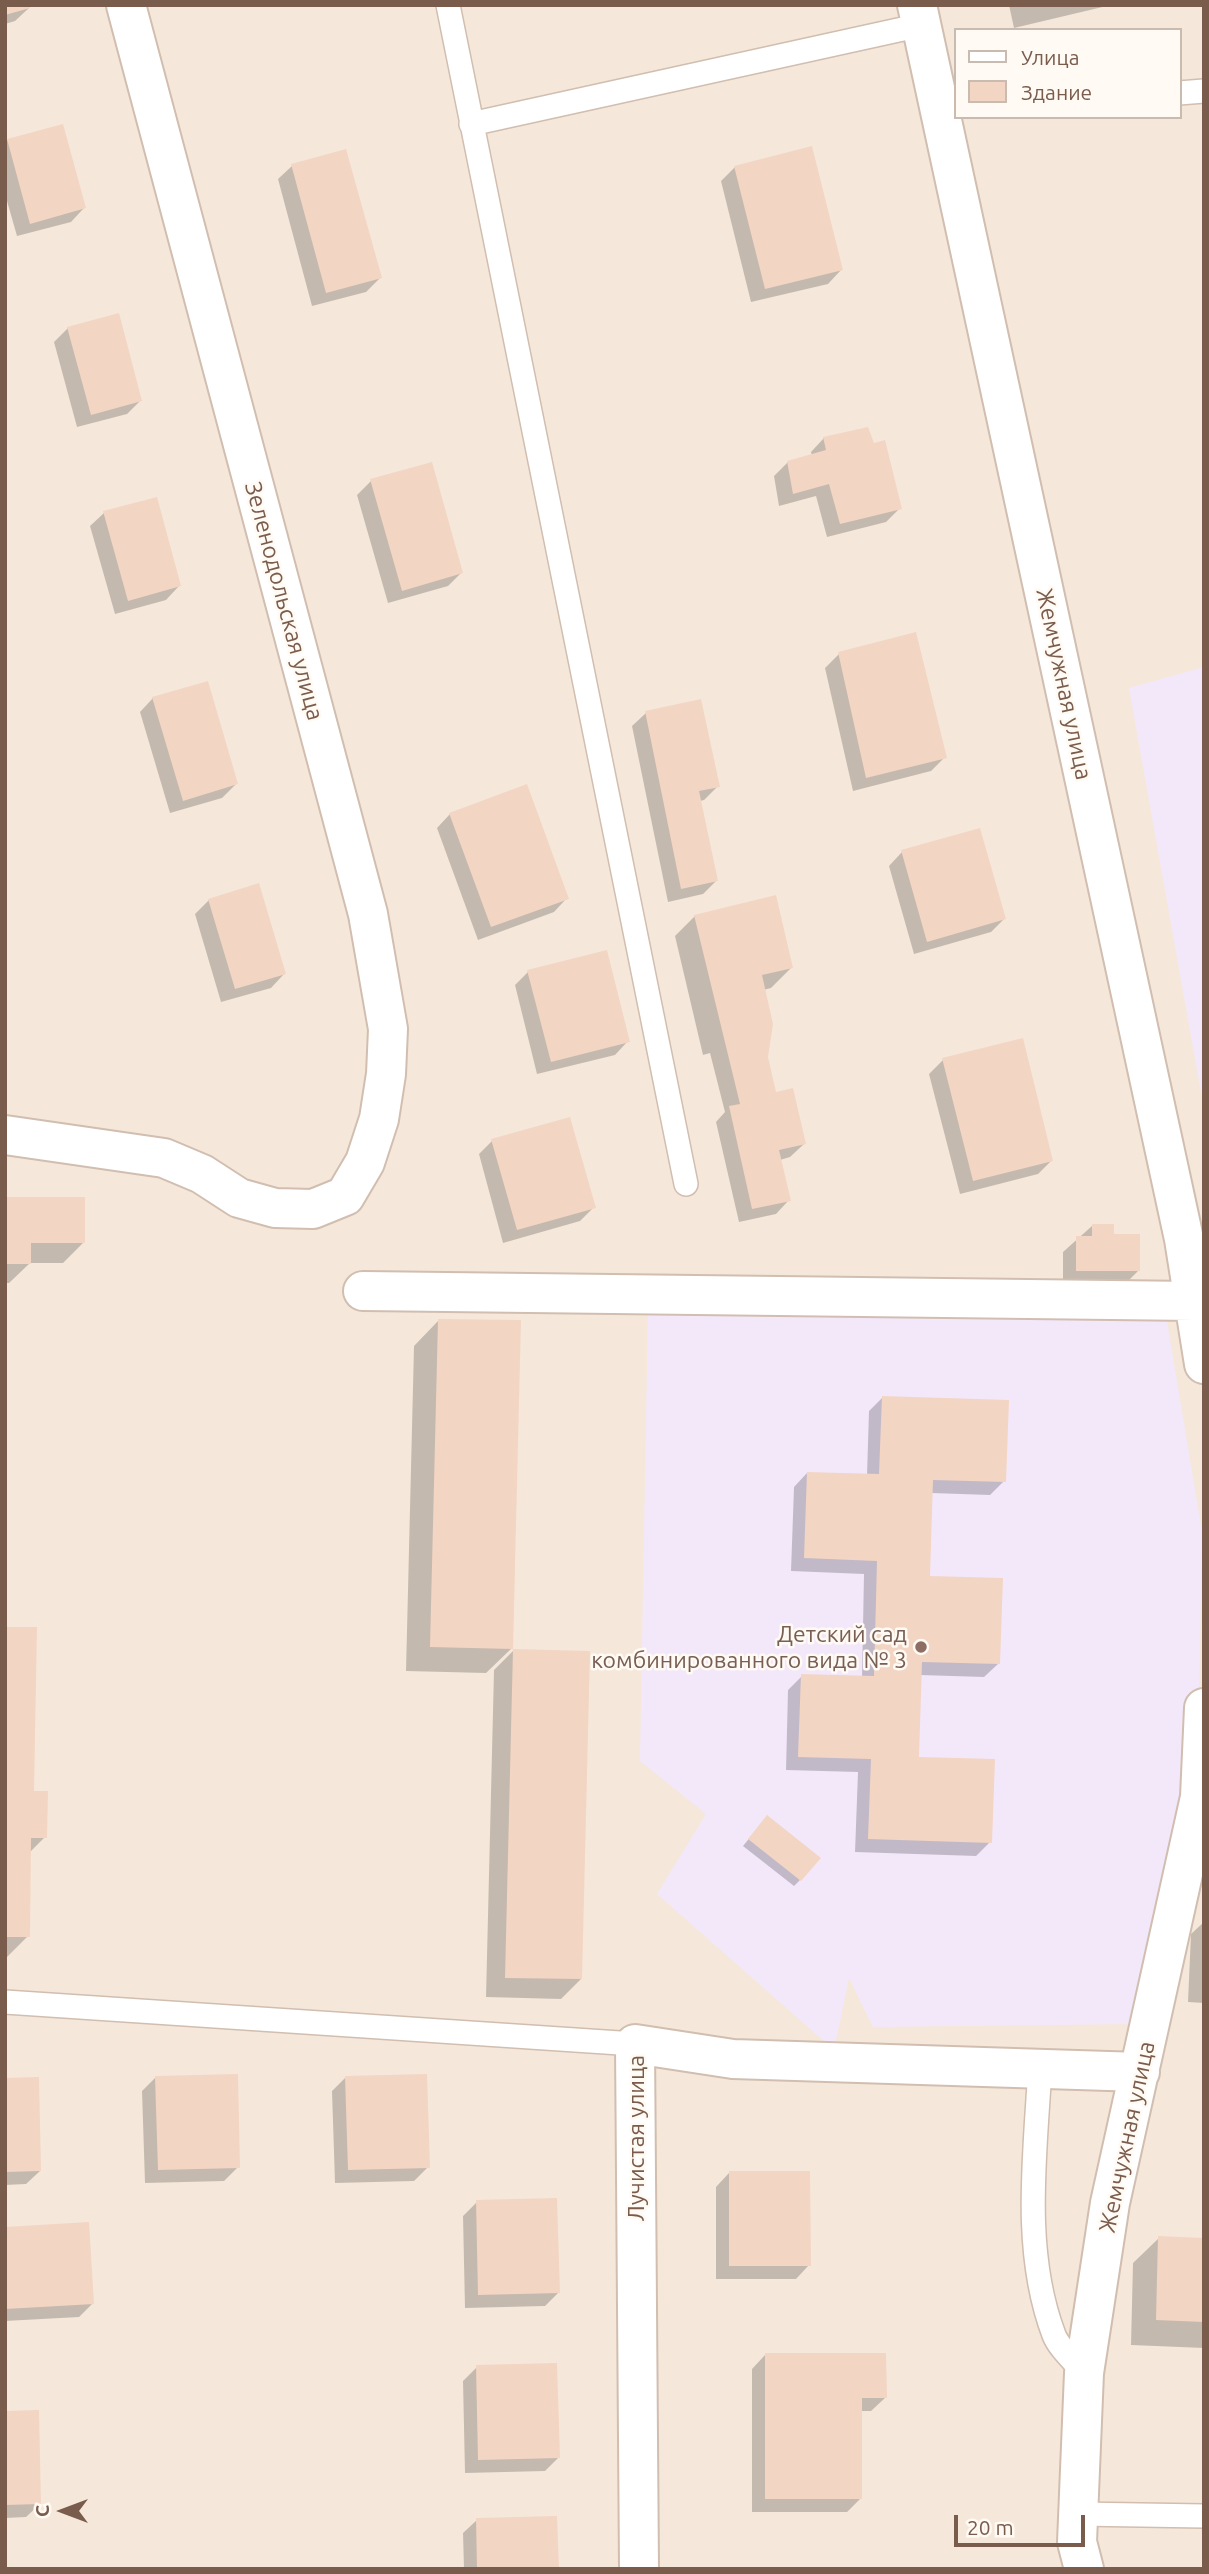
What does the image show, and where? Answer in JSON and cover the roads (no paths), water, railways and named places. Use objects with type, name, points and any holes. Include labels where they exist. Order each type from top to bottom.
[{"type":"street","name":"Зеленодольская улица","points":[[5,1135],[164,1158],[202,1174],[239,1198],[275,1208],[313,1209],[345,1196],[365,1162],[379,1119],[386,1074],[388,1029],[368,914],[126,5]]},
{"type":"street","name":"Жемчужная улица","points":[[919,15],[943,70],[1178,1212],[1204,1364]]},
{"type":"street","points":[[363,1291],[1194,1301]]},
{"type":"street","name":"Жемчужная улица","points":[[1076,2548],[1084,2373],[1110,2203],[1200,1797],[1204,1708]]},
{"type":"street","name":"Лучистая улица","points":[[639,2569],[635,2044],[733,2059],[1140,2072]]},
{"type":"lane","points":[[448,5],[686,1184]]},
{"type":"lane","points":[[471,124],[919,15]]},
{"type":"lane","points":[[1181,93],[1204,91]]},
{"type":"lane","points":[[5,2001],[635,2044]]},
{"type":"lane","points":[[1040,2068],[1033,2192],[1037,2269],[1055,2337],[1084,2373]]},
{"type":"lane","points":[[1076,2548],[1204,2516]]},
{"type":"place","name":"Детский сад комбинированного вида № 3","points":[[921,1647]]}]
